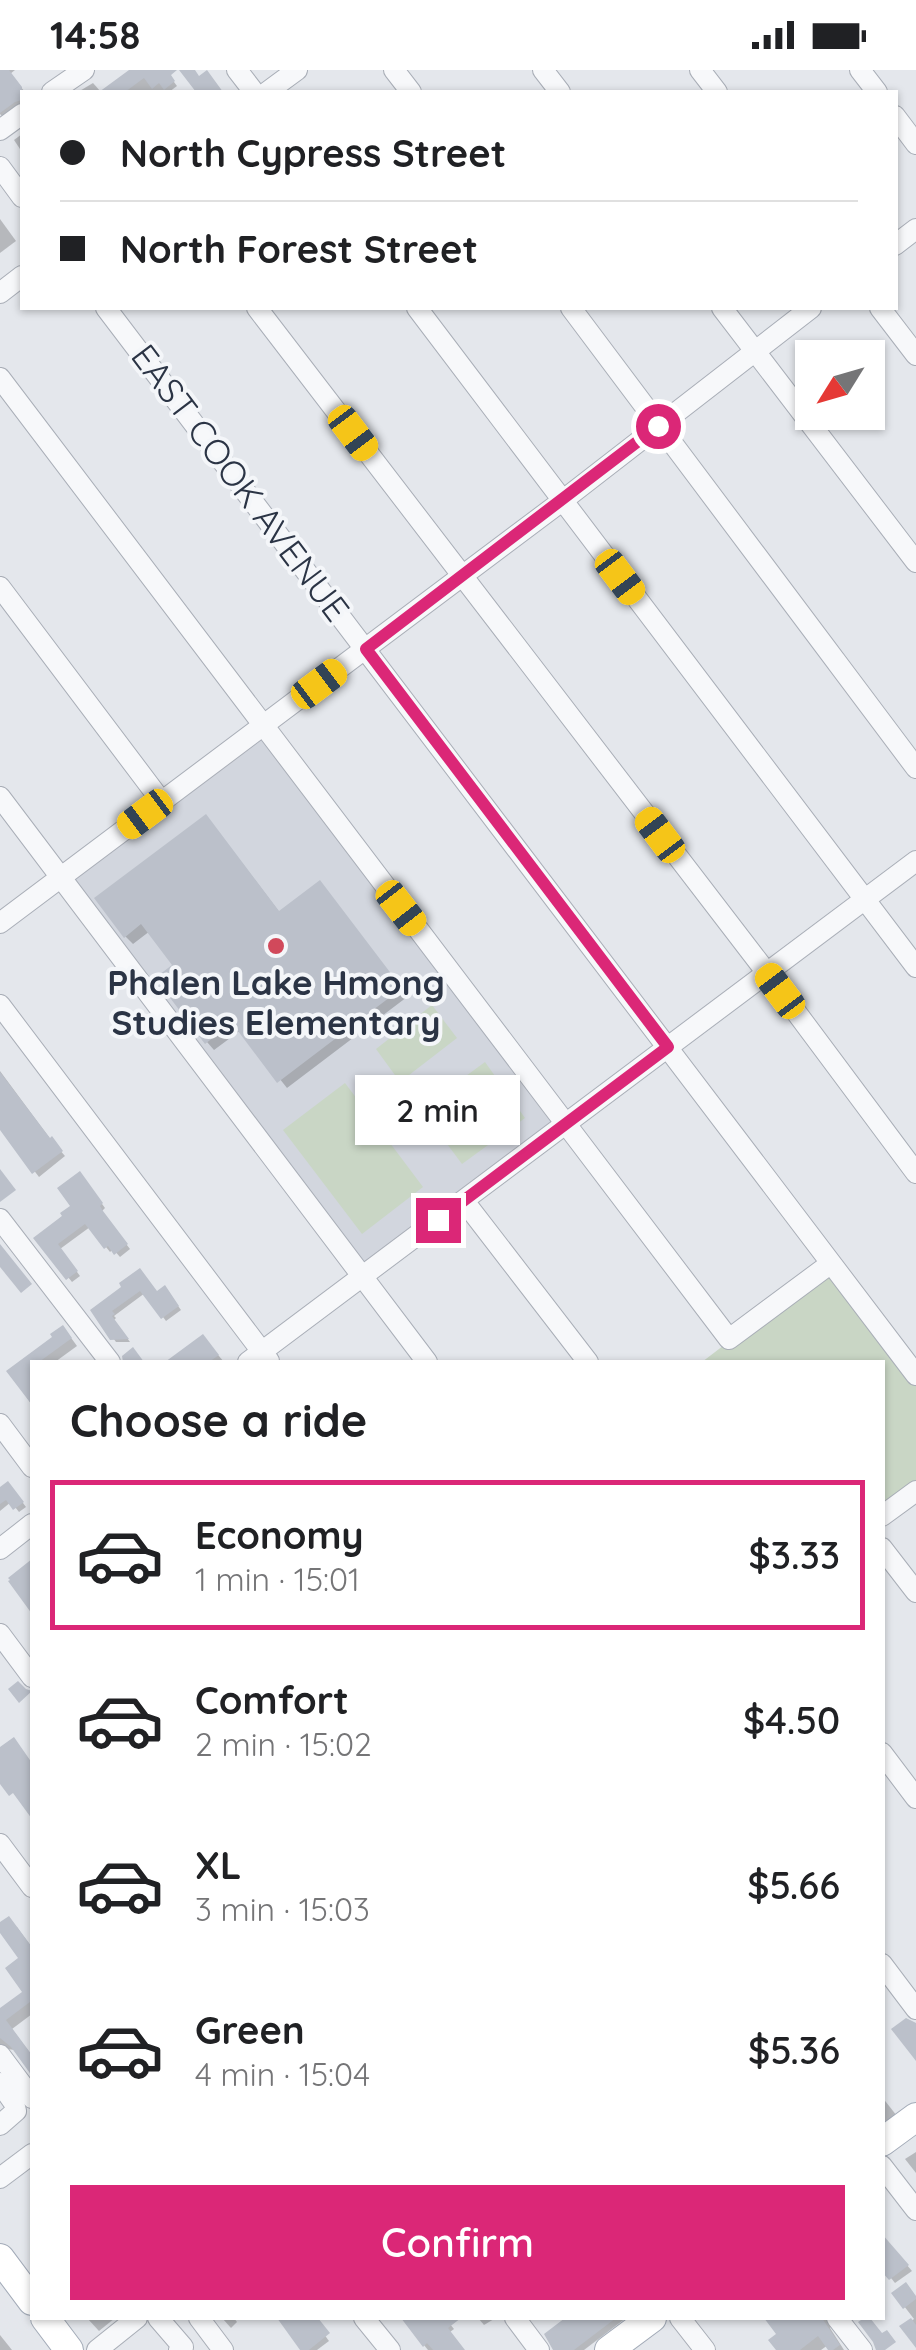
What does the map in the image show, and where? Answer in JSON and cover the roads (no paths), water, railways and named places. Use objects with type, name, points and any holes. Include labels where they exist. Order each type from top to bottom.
[{"type":"main road","points":[[885,2140],[916,2117]]},
{"type":"main road","points":[[0,2258],[30,2298]]},
{"type":"main road","points":[[47,2320],[70,2350]]},
{"type":"main road","points":[[609,2350],[649,2320]]},
{"type":"street","points":[[55,90],[84,70]]},
{"type":"street","points":[[237,70],[252,90]]},
{"type":"street","points":[[270,90],[298,70]]},
{"type":"street","points":[[394,70],[409,90]]},
{"type":"street","points":[[542,70],[558,90]]},
{"type":"street","points":[[700,70],[715,90]]},
{"type":"street","points":[[860,70],[875,90]]},
{"type":"street","points":[[898,120],[916,144]]},
{"type":"street","points":[[0,167],[20,194]]},
{"type":"street","points":[[0,293],[20,278]]},
{"type":"street","name":"EAST COOK AVENUE","points":[[108,310],[916,1376]]},
{"type":"street","points":[[259,310],[916,1173]]},
{"type":"street","points":[[418,310],[916,967]]},
{"type":"street","points":[[572,310],[916,768]]},
{"type":"street","points":[[724,310],[916,562]]},
{"type":"street","points":[[0,923],[809,310]]},
{"type":"street","points":[[882,310],[916,355]]},
{"type":"street","points":[[0,378],[729,1339],[830,1264]]},
{"type":"street","points":[[0,587],[162,802]]},
{"type":"street","points":[[0,797],[425,1360]]},
{"type":"street","points":[[0,1005],[260,1359],[362,1277],[916,861]]},
{"type":"street","points":[[464,1200],[586,1360]]},
{"type":"street","points":[[0,1218],[108,1360]]},
{"type":"street","points":[[0,1424],[30,1464]]},
{"type":"street","points":[[885,1514],[916,1491]]},
{"type":"street","points":[[0,1548],[30,1526]]},
{"type":"street","points":[[885,1552],[916,1592]]},
{"type":"street","points":[[0,1634],[30,1674]]},
{"type":"street","points":[[885,1758],[916,1798]]},
{"type":"street","points":[[0,1844],[30,1884]]},
{"type":"street","points":[[885,1968],[916,2009]]},
{"type":"street","points":[[0,2055],[30,2095]]},
{"type":"street","points":[[0,2083],[16,2111],[0,2125]]},
{"type":"street","points":[[0,2178],[30,2156]]},
{"type":"street","points":[[885,2170],[916,2210]]},
{"type":"street","points":[[96,2350],[135,2320]]},
{"type":"street","points":[[160,2320],[182,2347],[179,2350]]},
{"type":"street","points":[[200,2320],[223,2350]]},
{"type":"street","points":[[365,2320],[378,2346]]},
{"type":"street","points":[[516,2320],[539,2350]]},
{"type":"street","points":[[682,2320],[705,2350]]},
{"type":"street","points":[[839,2320],[862,2350]]},
{"type":"place","name":"Phalen Lake Hmong Studies Elementary","points":[[276,946]]}]
